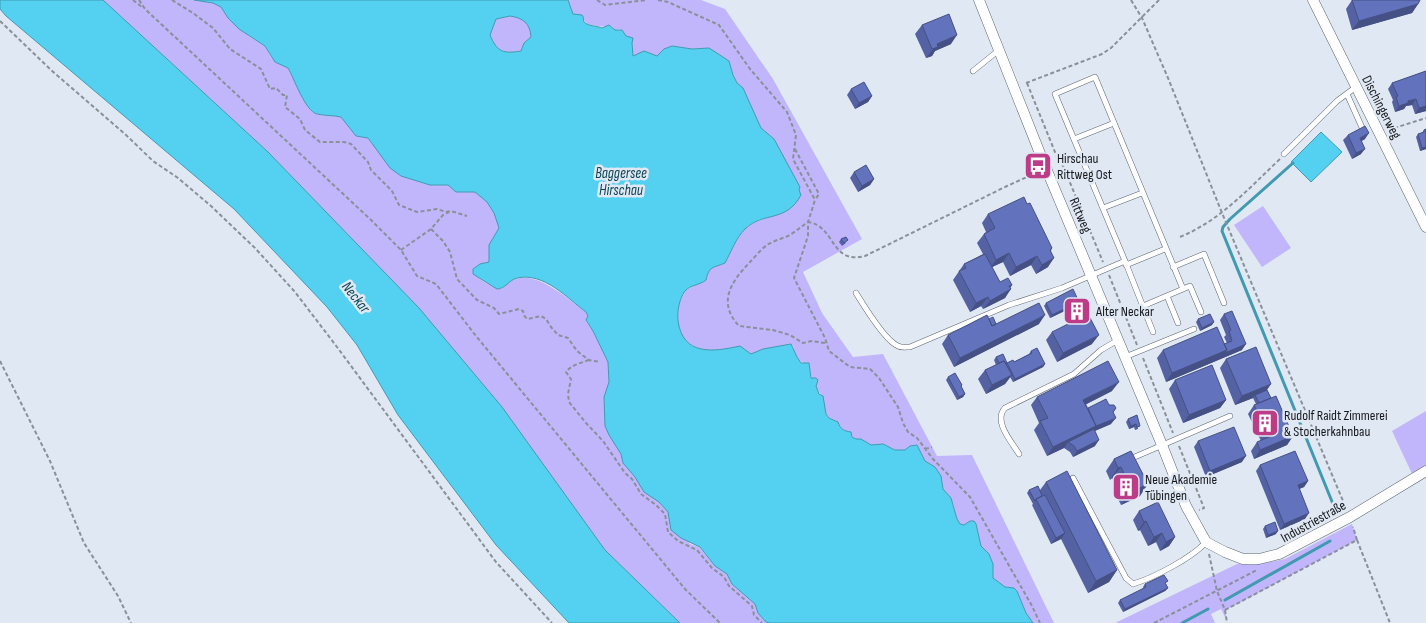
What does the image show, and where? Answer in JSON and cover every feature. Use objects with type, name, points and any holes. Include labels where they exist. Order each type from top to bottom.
[{"type":"street","name":"Rittweg","points":[[979,0],[1190,514],[1206,542]]},
{"type":"street","name":"Dischingerweg","points":[[1313,0],[1426,227]]},
{"type":"street","name":"Industriestraße","points":[[1206,542],[1243,559],[1268,558],[1289,550],[1350,517],[1426,471]]},
{"type":"lane","points":[[973,71],[999,50]]},
{"type":"lane","points":[[1153,332],[1055,94],[1095,78],[1183,290]]},
{"type":"lane","points":[[1284,154],[1346,94],[1356,87]]},
{"type":"lane","points":[[1346,94],[1366,135]]},
{"type":"lane","points":[[1074,139],[1114,123]]},
{"type":"lane","points":[[1103,208],[1142,193]]},
{"type":"lane","points":[[856,293],[872,318],[892,343],[900,347],[910,347],[1009,305],[1062,288],[1106,269],[1165,249]]},
{"type":"lane","points":[[1173,267],[1204,254],[1224,303]]},
{"type":"lane","points":[[1143,306],[1190,286],[1201,312]]},
{"type":"lane","points":[[1167,296],[1178,323]]},
{"type":"lane","points":[[1125,357],[1194,329]]},
{"type":"lane","points":[[1018,454],[1000,421],[1000,412],[1074,374],[1101,350],[1118,340]]},
{"type":"lane","points":[[1130,459],[1230,416]]},
{"type":"lane","points":[[1073,478],[1126,578],[1133,584],[1146,580],[1181,560],[1201,548],[1206,542]]},
{"type":"path","points":[[133,0],[145,9],[370,219],[401,250],[417,276],[436,284],[476,336],[685,590],[720,623]]},
{"type":"path","points":[[139,0],[145,9]]},
{"type":"path","points":[[172,0],[194,13],[213,28],[230,49],[261,69],[270,89],[276,88],[283,95],[287,95],[285,107],[300,118],[305,130],[320,142],[344,142],[351,144],[368,162],[370,170],[392,191],[399,204],[417,212],[437,209],[467,216]]},
{"type":"path","points":[[597,0],[605,5],[646,0]]},
{"type":"path","points":[[658,0],[668,2],[719,25],[750,69],[786,112],[796,135],[793,159],[815,200]]},
{"type":"path","points":[[1131,0],[1142,18],[1350,517],[1357,540],[1390,623]]},
{"type":"path","points":[[1014,88],[1102,54],[1111,48],[1159,0]]},
{"type":"path","points":[[0,22],[51,70],[126,134],[153,161],[178,178],[255,248],[325,331],[496,562],[552,623]]},
{"type":"path","points":[[1028,83],[1059,162],[1061,161],[1204,508],[1190,514]]},
{"type":"path","points":[[1380,133],[1426,118]]},
{"type":"path","points":[[794,149],[819,194],[815,200],[808,222],[808,236],[794,278],[825,338],[829,351],[850,367],[870,369],[879,378],[898,407],[903,424],[908,432],[917,438],[944,472],[970,498],[1040,623]]},
{"type":"path","points":[[1180,236],[1198,229],[1222,213],[1284,154]]},
{"type":"path","points":[[826,343],[812,341],[803,343],[790,335],[773,330],[739,326],[730,314],[729,290],[740,273],[766,246],[789,235],[808,222],[821,227],[843,255],[857,258],[872,253],[1007,186],[1047,169]]},
{"type":"path","points":[[401,250],[432,230],[443,215],[451,211]]},
{"type":"path","points":[[432,230],[443,241],[450,252],[457,279],[478,300],[494,308],[499,314],[519,309],[525,318],[528,319],[541,316],[546,319],[550,327],[558,335],[568,338],[576,351],[589,360],[600,362]]},
{"type":"path","points":[[589,360],[573,366],[566,372],[571,379],[568,394],[569,402],[603,441],[641,494],[656,504],[665,514],[668,532],[682,544],[697,550],[712,568],[724,577],[729,586],[752,606],[754,615],[762,623]]},
{"type":"path","points":[[0,361],[50,461],[84,543],[118,596],[130,623]]},
{"type":"path","points":[[925,449],[932,447]]},
{"type":"path","points":[[1225,610],[1357,540]]},
{"type":"path","points":[[1206,542],[1217,591],[1225,610],[1227,623]]},
{"type":"path","points":[[1154,623],[1261,567]]},
{"type":"shaded area","points":[[103,0],[194,0],[213,3],[221,7],[228,18],[249,36],[265,46],[271,57],[279,64],[288,68],[303,99],[314,113],[341,117],[356,136],[368,138],[372,144],[419,182],[430,185],[448,185],[456,192],[475,192],[487,202],[494,213],[499,228],[489,245],[489,262],[480,264],[473,269],[475,273],[484,282],[501,289],[511,281],[522,278],[534,279],[556,290],[586,312],[588,317],[586,321],[608,362],[609,382],[604,398],[605,426],[621,454],[623,463],[668,512],[690,544],[699,547],[715,566],[727,574],[732,584],[755,604],[758,613],[770,623],[680,623],[605,550],[502,407],[419,308],[268,152]]},
{"type":"shaded area","points":[[568,0],[701,0],[725,9],[773,79],[862,239],[803,272],[822,313],[853,357],[883,354],[937,456],[972,455],[1054,623],[1033,623],[1026,613],[1017,590],[1005,587],[993,578],[993,564],[989,554],[981,546],[976,524],[960,524],[953,503],[943,489],[941,476],[935,467],[925,461],[917,445],[910,446],[905,450],[896,450],[883,444],[871,445],[861,439],[856,439],[826,414],[823,396],[813,382],[810,365],[803,363],[798,358],[793,346],[789,344],[782,347],[763,349],[751,354],[743,348],[710,351],[697,348],[682,336],[677,315],[679,304],[686,290],[694,286],[712,267],[725,263],[745,228],[767,218],[799,190],[774,139],[761,128],[743,88],[737,83],[733,75],[729,61],[709,48],[692,49],[672,46],[664,49],[657,56],[644,51],[633,56],[632,43],[620,29],[615,30],[611,26],[587,24],[584,20],[573,15]]},
{"type":"shaded area","points":[[510,16],[519,18],[529,28],[531,37],[524,43],[521,51],[501,51],[495,45],[490,35],[496,19]]},
{"type":"shaded area","points":[[1263,206],[1291,248],[1262,267],[1234,225]]},
{"type":"shaded area","points":[[1426,411],[1426,470],[1414,478],[1392,431]]},
{"type":"shaded area","points":[[1352,524],[1357,540],[1226,610],[1226,619],[1221,609],[1211,614],[1215,623],[1115,623],[1237,564],[1254,565],[1285,559]]},
{"type":"water","name":"Neckar","points":[[0,0],[103,0],[268,152],[419,308],[502,407],[605,550],[680,623],[569,623],[496,545],[398,415],[357,345],[327,307],[234,209],[6,16],[0,9]]},
{"type":"water","name":"Baggersee Hirschau","points":[[194,0],[568,0],[573,14],[582,15],[585,23],[602,28],[609,25],[615,30],[622,30],[626,36],[633,38],[633,56],[644,51],[657,56],[664,49],[672,46],[692,49],[709,48],[729,61],[733,75],[737,83],[743,88],[761,128],[774,139],[800,187],[801,195],[789,210],[760,220],[745,229],[736,241],[725,263],[712,268],[706,280],[685,291],[678,309],[678,321],[681,332],[686,341],[693,346],[710,350],[740,346],[751,354],[763,349],[791,344],[801,363],[809,363],[811,378],[818,380],[816,386],[819,394],[823,396],[826,414],[829,418],[838,422],[843,429],[851,432],[852,437],[861,439],[871,445],[883,444],[895,450],[905,450],[910,446],[917,445],[925,461],[935,467],[941,476],[943,489],[951,498],[960,524],[964,525],[974,521],[976,524],[981,546],[989,554],[993,564],[993,578],[1005,587],[1014,588],[1017,591],[1026,613],[1033,623],[766,622],[758,613],[755,604],[732,584],[727,574],[715,566],[700,547],[681,538],[671,530],[668,512],[659,502],[644,492],[635,477],[623,463],[621,454],[605,426],[604,397],[609,382],[608,362],[586,320],[588,316],[586,312],[546,282],[527,277],[517,278],[502,288],[497,289],[473,274],[473,269],[480,264],[489,262],[489,245],[499,228],[494,213],[487,202],[475,192],[456,192],[448,185],[430,185],[401,176],[390,168],[368,138],[356,136],[341,117],[320,115],[313,112],[304,101],[288,68],[275,62],[265,46],[239,29],[228,18],[221,7],[213,3]],"holes":[[[510,16],[525,22],[531,37],[524,43],[521,51],[501,51],[495,45],[490,35],[496,19]]]},
{"type":"water","points":[[1321,132],[1342,152],[1311,182],[1291,162]]},
{"type":"building","points":[[1352,0],[1420,0],[1418,4],[1359,21]]},
{"type":"building","points":[[949,14],[957,35],[937,44],[938,47],[932,49],[922,25]]},
{"type":"building","points":[[1426,71],[1426,106],[1419,108],[1416,99],[1399,106],[1396,97],[1398,96],[1392,83]]},
{"type":"building","points":[[864,82],[872,96],[859,103],[851,89]]},
{"type":"building","points":[[1365,126],[1369,133],[1360,138],[1365,149],[1356,153],[1348,135]]},
{"type":"building","points":[[1426,129],[1426,147],[1422,148],[1418,134]]},
{"type":"building","points":[[866,165],[874,179],[862,186],[854,172]]},
{"type":"building","points":[[1024,197],[1027,204],[1030,203],[1052,248],[1050,250],[1054,258],[1042,265],[1037,256],[1016,267],[1009,253],[996,260],[984,234],[995,228],[988,214]]},
{"type":"building","points":[[846,237],[848,240],[844,243],[841,239]]},
{"type":"building","points":[[985,254],[1000,282],[1008,278],[1012,285],[1009,286],[1011,289],[990,301],[988,297],[976,303],[959,271],[966,268],[964,264]]},
{"type":"building","points":[[1073,289],[1079,302],[1052,315],[1046,303]]},
{"type":"building","points":[[1039,303],[1045,315],[960,358],[948,335],[987,315],[992,326]]},
{"type":"building","points":[[1081,305],[1084,311],[1079,313],[1076,307]]},
{"type":"building","points":[[1232,311],[1246,344],[1225,353],[1227,350],[1224,344],[1232,341],[1229,331],[1231,330],[1224,314]]},
{"type":"building","points":[[1088,314],[1099,335],[1063,353],[1052,332]]},
{"type":"building","points":[[1210,314],[1214,322],[1202,328],[1198,319]]},
{"type":"building","points":[[993,317],[996,324],[992,326],[989,319]]},
{"type":"building","points":[[1217,327],[1227,350],[1172,373],[1163,350]]},
{"type":"building","points":[[1256,347],[1271,384],[1242,396],[1226,359]]},
{"type":"building","points":[[1037,348],[1045,364],[1015,379],[1007,363],[1013,360],[1014,362],[1032,353],[1031,351]]},
{"type":"building","points":[[1003,354],[1007,363],[1004,361],[999,363],[996,357]]},
{"type":"building","points":[[1004,361],[1012,375],[992,385],[985,370]]},
{"type":"building","points":[[1108,361],[1119,382],[1083,400],[1096,426],[1053,447],[1040,421],[1048,418],[1037,397]]},
{"type":"building","points":[[1212,365],[1226,400],[1189,415],[1175,380]]},
{"type":"building","points":[[955,373],[965,394],[959,397],[948,377]]},
{"type":"building","points":[[1267,390],[1271,398],[1259,403],[1255,395]]},
{"type":"building","points":[[1276,396],[1293,436],[1260,450],[1257,442],[1269,437],[1254,405]]},
{"type":"building","points":[[1106,399],[1109,405],[1114,405],[1116,408],[1113,412],[1116,418],[1096,426],[1088,408]]},
{"type":"building","points":[[1137,415],[1140,426],[1137,427],[1136,424],[1131,426],[1128,419]]},
{"type":"building","points":[[1234,427],[1246,456],[1210,471],[1198,441]]},
{"type":"building","points":[[1094,429],[1099,440],[1077,451],[1068,442]]},
{"type":"building","points":[[1131,451],[1148,484],[1129,493],[1125,486],[1129,484],[1121,467],[1118,468],[1114,459]]},
{"type":"building","points":[[1295,451],[1308,481],[1298,485],[1309,513],[1284,524],[1260,465]]},
{"type":"building","points":[[1067,471],[1117,570],[1096,581],[1046,482]]},
{"type":"building","points":[[1038,486],[1042,496],[1035,501],[1029,490]]},
{"type":"building","points":[[1045,495],[1065,533],[1056,538],[1036,499]]},
{"type":"building","points":[[1158,502],[1175,537],[1166,542],[1162,533],[1154,537],[1139,511]]},
{"type":"building","points":[[1275,522],[1278,531],[1268,535],[1265,526]]},
{"type":"building","points":[[1164,575],[1168,581],[1165,583],[1168,588],[1125,609],[1120,600],[1146,587],[1145,584]]},
{"type":"waterway","points":[[1293,163],[1230,219],[1222,231],[1333,504]]},
{"type":"waterway","points":[[1225,600],[1330,541]]},
{"type":"waterway","points":[[1182,623],[1208,609]]},
{"type":"place","name":"Hirschau Rittweg Ost","points":[[1038,166]]},
{"type":"place","name":"Alter Neckar","points":[[1077,311]]},
{"type":"place","name":"Rudolf Raidt Zimmerei & Stocherkahnbau","points":[[1265,423]]},
{"type":"place","name":"Neue Akademie Tübingen","points":[[1126,487]]}]
